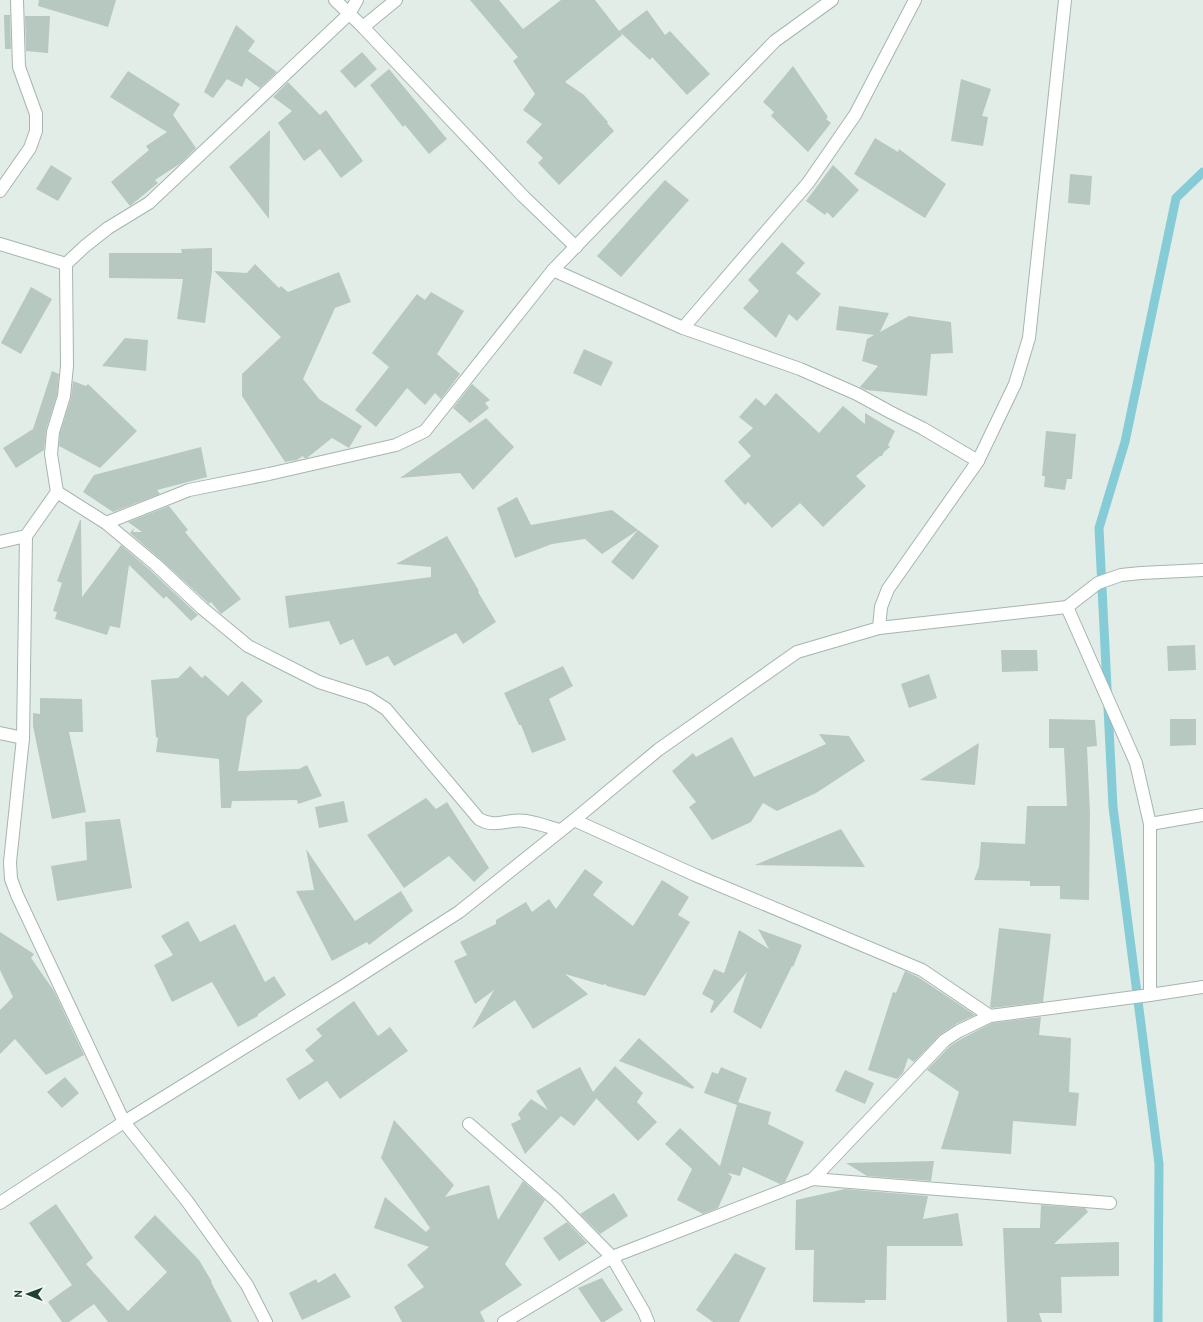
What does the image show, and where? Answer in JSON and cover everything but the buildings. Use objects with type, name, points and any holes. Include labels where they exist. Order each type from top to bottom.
[{"type":"street","points":[[0,191],[30,148],[36,131],[36,114],[19,67],[17,0]]},
{"type":"street","points":[[335,0],[363,27],[523,196],[576,247]]},
{"type":"street","points":[[266,1322],[246,1286],[187,1201],[124,1122],[17,895],[11,879],[10,862],[23,738],[26,536],[57,492],[51,454],[53,432],[64,396],[66,366],[66,264],[108,228],[149,203],[349,14],[357,0]]},
{"type":"street","points":[[363,27],[396,0]]},
{"type":"street","points":[[106,524],[189,490],[269,474],[349,454],[396,445],[425,431],[553,270],[775,41],[832,0]]},
{"type":"street","points":[[683,328],[808,183],[855,115],[915,0]]},
{"type":"street","points":[[879,628],[881,607],[888,589],[978,461],[1015,384],[1029,338],[1065,0]]},
{"type":"street","points":[[0,244],[66,264]]},
{"type":"street","points":[[553,270],[683,328],[800,369],[857,394],[922,428],[978,461]]},
{"type":"street","points":[[57,492],[106,524],[155,564],[202,608],[248,646],[319,682],[370,698],[386,709],[479,819],[487,823],[496,824],[513,821],[525,821],[560,830]]},
{"type":"street","points":[[0,542],[26,536]]},
{"type":"street","points":[[0,1203],[124,1122],[347,984],[458,912],[574,820],[658,750],[797,652],[879,628],[1067,606],[1098,583],[1121,576],[1141,573],[1203,570]]},
{"type":"street","points":[[1067,606],[1136,762],[1150,824],[1150,995]]},
{"type":"street","points":[[0,733],[23,738]]},
{"type":"street","points":[[1150,824],[1203,814]]},
{"type":"street","points":[[574,820],[709,881],[922,970],[990,1016]]},
{"type":"street","points":[[504,1322],[612,1257],[813,1179],[946,1040],[959,1031],[990,1016],[1203,987]]},
{"type":"street","points":[[469,1124],[556,1200],[612,1257],[644,1312],[648,1322]]},
{"type":"street","points":[[813,1179],[1110,1203]]},
{"type":"waterway","points":[[1158,1322],[1159,1164],[1113,807],[1099,528],[1125,442],[1176,198],[1203,172]]}]
